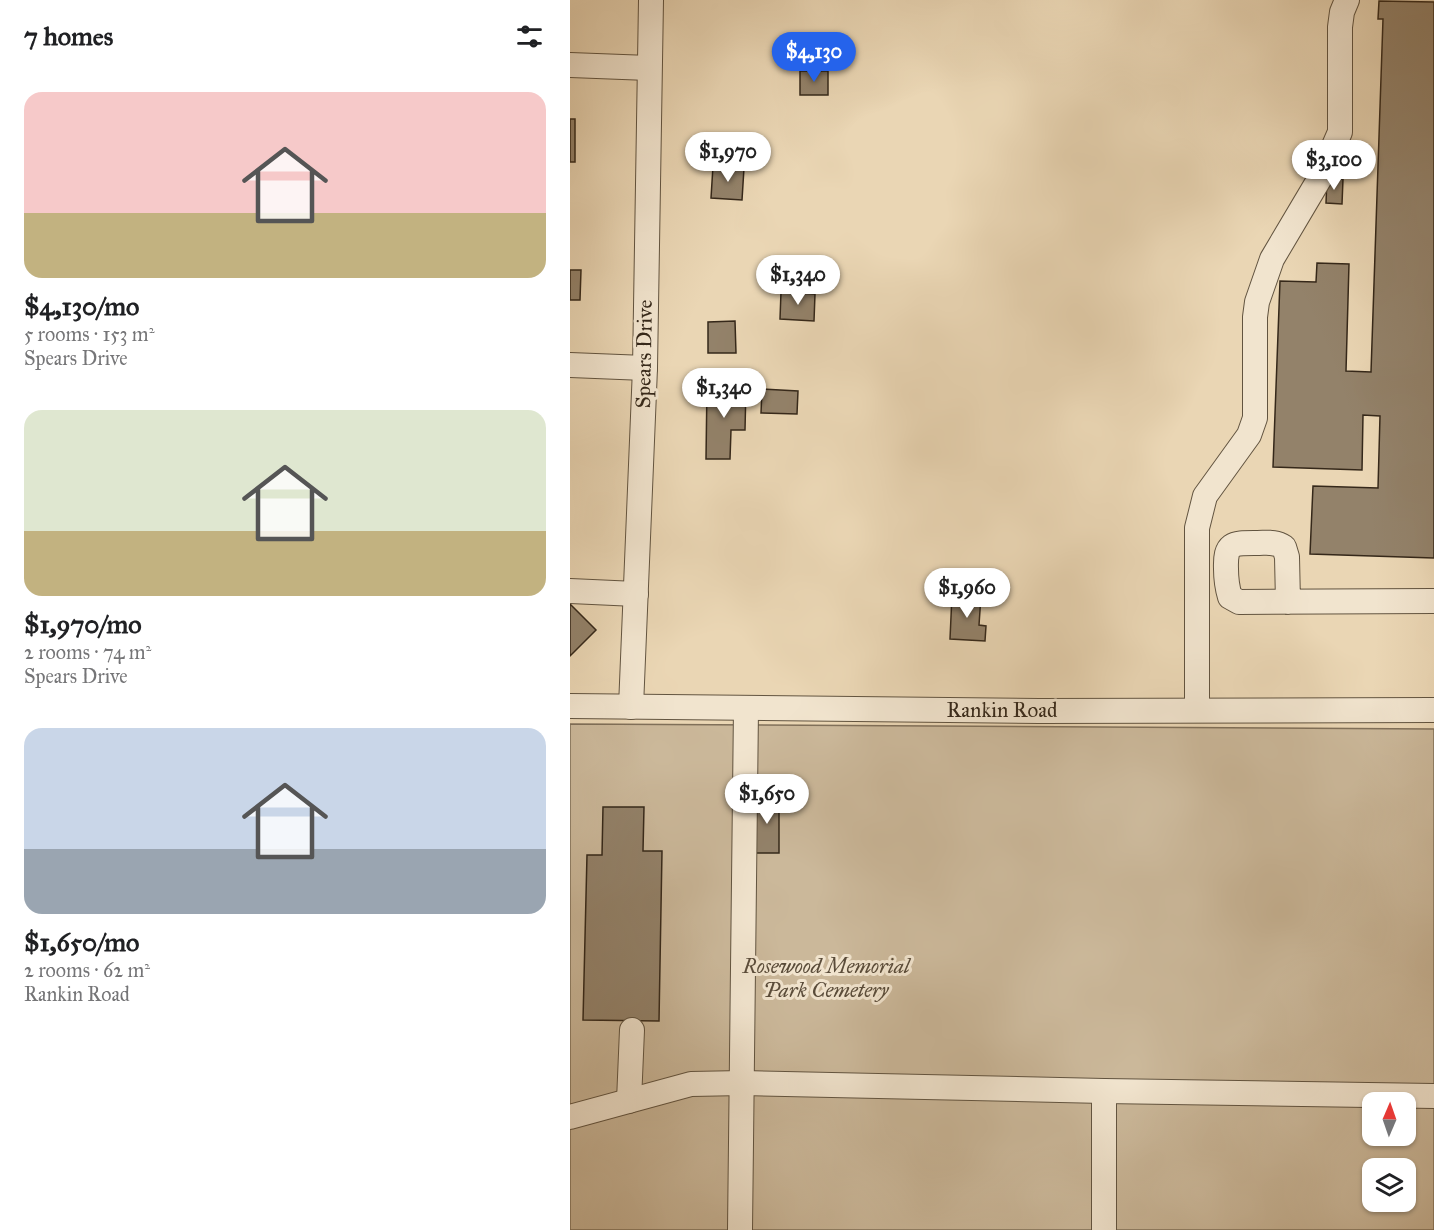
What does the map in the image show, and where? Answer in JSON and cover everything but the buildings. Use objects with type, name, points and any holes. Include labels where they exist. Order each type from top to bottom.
[{"type":"street","name":"Spears Drive","points":[[631,707],[645,368],[651,0]]},
{"type":"street","points":[[1197,710],[1197,528],[1205,496],[1249,435],[1255,418],[1255,317],[1257,302],[1272,259],[1320,178],[1340,132],[1340,27],[1342,12],[1347,0]]},
{"type":"street","points":[[570,65],[649,68]]},
{"type":"street","points":[[570,365],[645,368]]},
{"type":"street","points":[[1230,597],[1226,586],[1225,552],[1230,546],[1237,543],[1277,543],[1284,547],[1287,557],[1288,602]]},
{"type":"street","points":[[570,591],[636,594]]},
{"type":"street","points":[[1197,597],[1230,597],[1239,602],[1434,601]]},
{"type":"street","name":"Rankin Road","points":[[570,706],[1434,710]]},
{"type":"street","points":[[740,1230],[746,708]]},
{"type":"street","points":[[629,1101],[632,1030]]},
{"type":"street","points":[[570,1117],[691,1084],[743,1083],[1434,1096]]},
{"type":"street","points":[[1104,1091],[1104,1230]]},
{"type":"green space","name":"Rosewood Memorial Park Cemetery","points":[[570,724],[1434,729],[1434,1230],[570,1230]]}]
